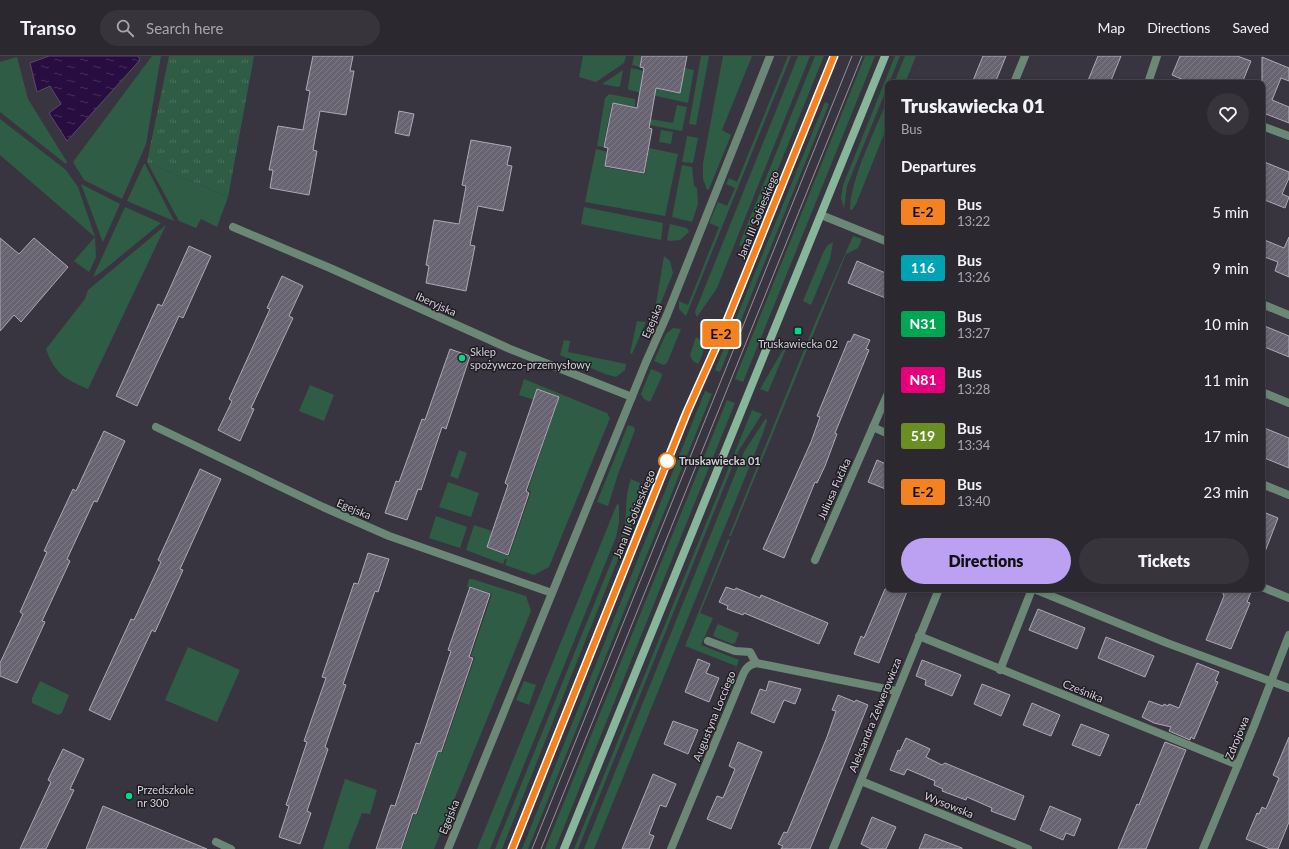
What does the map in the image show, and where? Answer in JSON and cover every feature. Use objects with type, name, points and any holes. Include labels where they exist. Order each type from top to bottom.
[{"type":"main road","name":"Jana III Sobieskiego","points":[[512,849],[681,427],[720,338],[834,56]]},
{"type":"main road","points":[[564,849],[885,56]]},
{"type":"street","name":"Egejska","points":[[448,849],[632,397],[667,315],[770,56]]},
{"type":"street","points":[[1015,80],[1025,56]]},
{"type":"street","points":[[1151,80],[1157,56]]},
{"type":"street","points":[[1265,127],[1289,136]]},
{"type":"street","points":[[821,215],[885,241]]},
{"type":"street","name":"Iberyjska","points":[[233,227],[337,271],[510,349],[632,397]]},
{"type":"street","points":[[1265,305],[1289,315]]},
{"type":"street","points":[[1265,393],[1289,403]]},
{"type":"street","name":"Juliusa Fučíka","points":[[815,560],[885,400]]},
{"type":"street","name":"Egejska","points":[[156,427],[323,507],[389,536],[552,593]]},
{"type":"street","points":[[873,427],[885,433]]},
{"type":"street","points":[[1265,485],[1289,495]]},
{"type":"street","points":[[1265,588],[1289,598]]},
{"type":"street","name":"Aleksandra Zelwerowicza","points":[[833,849],[896,691],[938,592]]},
{"type":"street","points":[[1000,670],[1032,592]]},
{"type":"street","points":[[1041,592],[1270,682],[1289,688]]},
{"type":"street","name":"Zdrojowa","points":[[1203,849],[1289,635]]},
{"type":"street","name":"Cześnika","points":[[919,636],[1238,765]]},
{"type":"street","points":[[708,641],[735,651],[750,652],[756,663],[896,691]]},
{"type":"street","name":"Augustyna Locciego","points":[[671,849],[742,677],[750,665],[756,663]]},
{"type":"street","name":"Wysowska","points":[[861,781],[1028,849]]},
{"type":"street","points":[[216,842],[231,849]]},
{"type":"green space","points":[[152,56],[161,56],[146,144],[122,199],[84,180],[73,162]]},
{"type":"green space","points":[[169,56],[254,56],[228,197],[147,162]]},
{"type":"green space","points":[[583,56],[626,56],[624,63],[596,82],[579,77]]},
{"type":"green space","points":[[634,56],[642,56],[640,67],[632,65]]},
{"type":"green space","points":[[701,56],[709,56],[696,125],[689,124]]},
{"type":"green space","points":[[723,56],[752,56],[722,130],[731,135],[709,189],[707,190],[703,179],[703,163]]},
{"type":"green space","points":[[788,56],[791,56],[686,316],[679,309],[679,301],[688,305],[719,227],[709,223],[718,202],[727,206],[735,188],[726,184],[729,178],[737,182]]},
{"type":"green space","points":[[798,56],[810,56],[717,288],[697,317],[695,312]]},
{"type":"green space","points":[[815,56],[824,56],[769,191],[742,246],[739,245]]},
{"type":"green space","points":[[865,56],[875,56],[743,382],[735,379],[736,376]]},
{"type":"green space","points":[[895,56],[900,56],[890,80],[885,80]]},
{"type":"green space","points":[[905,56],[916,56],[906,80],[895,80]]},
{"type":"green space","points":[[17,57],[28,99],[67,162],[66,164],[0,112],[0,62]]},
{"type":"green space","points":[[631,68],[644,71],[641,85],[680,93],[685,68],[694,70],[688,103],[629,90]]},
{"type":"green space","points":[[623,70],[620,86],[618,87],[602,84]]},
{"type":"green space","points":[[885,81],[885,93],[847,186],[844,208],[841,198],[843,185]]},
{"type":"green space","points":[[609,94],[635,99],[635,107],[612,103],[603,147],[597,146],[605,98]]},
{"type":"green space","points":[[825,102],[829,104],[720,372],[715,370]]},
{"type":"green space","points":[[677,105],[687,107],[682,131],[649,125],[650,119],[673,123]]},
{"type":"green space","points":[[885,105],[885,132],[856,204],[852,210],[850,209],[851,196],[865,153]]},
{"type":"green space","points":[[0,119],[66,170],[78,187],[95,237],[0,155]]},
{"type":"green space","points":[[661,130],[673,132],[671,144],[659,142]]},
{"type":"green space","points":[[687,136],[698,138],[693,163],[682,162]]},
{"type":"green space","points":[[649,148],[678,154],[665,216],[585,202],[596,149],[608,152],[605,167],[645,174]]},
{"type":"green space","points":[[147,162],[228,197],[217,227],[201,219],[196,228],[179,221]]},
{"type":"green space","points":[[145,164],[174,221],[127,201]]},
{"type":"green space","points":[[682,165],[692,167],[694,186],[697,188],[698,204],[692,222],[672,217]]},
{"type":"green space","points":[[81,184],[120,204],[103,242],[102,240]]},
{"type":"green space","points":[[125,207],[161,223],[100,273],[93,277]]},
{"type":"green space","points":[[584,207],[663,223],[661,240],[581,224]]},
{"type":"green space","points":[[670,224],[687,228],[689,232],[680,240],[669,241],[667,239]]},
{"type":"green space","points":[[166,225],[88,389],[67,379],[57,370],[46,349],[85,299],[88,290]]},
{"type":"green space","points":[[853,236],[862,239],[858,248],[846,254],[731,536],[729,536],[815,323]]},
{"type":"green space","points":[[95,237],[96,257],[89,272],[74,261]]},
{"type":"green space","points":[[833,242],[830,259],[811,305],[803,301],[823,253],[827,246]]},
{"type":"green space","points":[[664,256],[670,261],[673,273],[653,322]]},
{"type":"green space","points":[[637,321],[646,322],[632,354],[630,353]]},
{"type":"green space","points":[[673,328],[681,329],[667,363],[664,365],[654,361],[666,334]]},
{"type":"green space","points":[[696,337],[700,340],[703,346],[703,353],[698,364],[693,361],[690,355]]},
{"type":"green space","points":[[564,340],[570,341],[568,352],[626,364],[625,370],[616,377],[605,374],[560,355]]},
{"type":"green space","points":[[784,348],[786,349],[768,392],[760,389]]},
{"type":"green space","points":[[651,369],[661,373],[662,376],[650,402],[644,399],[641,394]]},
{"type":"green space","points":[[524,379],[607,413],[610,418],[549,567],[534,575],[505,565],[507,559],[505,559],[503,564],[466,550],[474,525],[492,531],[487,548],[509,556],[531,492],[528,490],[559,397],[537,389],[534,400],[519,395]]},
{"type":"green space","points":[[310,385],[334,395],[324,421],[299,411]]},
{"type":"green space","points":[[705,391],[712,394],[528,849],[522,849]]},
{"type":"green space","points":[[727,400],[735,403],[555,849],[545,849]]},
{"type":"green space","points":[[752,410],[762,414],[739,450],[578,849],[574,849]]},
{"type":"green space","points":[[766,418],[767,421],[763,433],[594,849],[584,849],[744,452]]},
{"type":"green space","points":[[628,425],[634,427],[635,430],[618,474],[608,506],[597,502]]},
{"type":"green space","points":[[459,450],[467,453],[458,479],[450,476]]},
{"type":"green space","points":[[631,479],[640,483],[632,524],[502,849],[495,849],[623,533]]},
{"type":"green space","points":[[448,482],[479,493],[471,517],[439,507]]},
{"type":"green space","points":[[617,504],[619,505],[619,522],[616,537],[490,849],[477,849]]},
{"type":"green space","points":[[436,516],[467,527],[460,548],[429,538]]},
{"type":"green space","points":[[728,539],[730,540],[700,613],[713,618],[701,645],[739,660],[732,678],[736,666],[685,646]]},
{"type":"green space","points":[[469,579],[526,596],[531,611],[434,849],[402,849],[414,814],[417,815],[438,752],[442,753],[475,657],[471,656],[492,594],[470,586],[470,588],[467,587]]},
{"type":"green space","points":[[718,624],[739,633],[735,643],[732,644],[713,635]]},
{"type":"green space","points":[[188,647],[240,670],[217,722],[165,700]]},
{"type":"green space","points":[[40,681],[69,695],[62,713],[58,715],[32,703],[32,698]]},
{"type":"green space","points":[[524,681],[536,685],[529,705],[516,700]]},
{"type":"green space","points":[[345,779],[377,790],[370,814],[362,813],[348,848],[350,849],[323,849]]},
{"type":"water","points":[[49,56],[138,56],[140,60],[67,141],[49,113],[61,104],[50,86],[37,92],[30,63]]},
{"type":"building","points":[[313,56],[353,56],[350,71],[354,71],[346,115],[320,111],[313,150],[317,151],[309,195],[270,188],[273,170],[269,170],[278,126],[303,130],[310,91],[306,90]]},
{"type":"building","points":[[642,56],[687,56],[680,93],[656,88],[649,128],[652,129],[644,173],[605,166],[608,148],[604,147],[613,103],[637,108],[644,68],[640,67]]},
{"type":"building","points":[[983,56],[1006,56],[996,80],[973,80]]},
{"type":"building","points":[[1098,56],[1121,56],[1111,80],[1088,80]]},
{"type":"building","points":[[1180,56],[1237,56],[1251,61],[1243,80],[1184,80],[1172,75]]},
{"type":"building","points":[[1262,57],[1289,68],[1289,81],[1281,78],[1272,100],[1289,107],[1289,123],[1266,114],[1265,116],[1265,80],[1262,80]]},
{"type":"building","points":[[399,111],[414,114],[409,136],[395,133]]},
{"type":"building","points":[[471,140],[511,147],[507,165],[512,166],[503,211],[478,206],[470,245],[475,246],[466,291],[426,283],[429,266],[426,265],[434,220],[459,224],[466,186],[462,185]]},
{"type":"building","points":[[1265,162],[1289,172],[1289,178],[1282,194],[1289,197],[1285,208],[1265,200]]},
{"type":"building","points":[[1289,237],[1289,277],[1275,271],[1278,262],[1265,257],[1265,240],[1284,248]]},
{"type":"building","points":[[0,238],[19,254],[34,238],[68,267],[21,322],[14,315],[0,331]]},
{"type":"building","points":[[189,246],[211,256],[183,318],[179,316],[137,406],[116,396],[158,304],[162,306]]},
{"type":"building","points":[[857,261],[885,273],[885,298],[848,283]]},
{"type":"building","points":[[282,276],[303,286],[289,316],[293,318],[251,408],[254,409],[240,441],[218,430],[232,401],[229,399],[270,309],[267,308]]},
{"type":"building","points":[[1265,326],[1289,336],[1289,357],[1265,347]]},
{"type":"building","points":[[854,334],[870,340],[866,349],[869,350],[835,433],[837,434],[825,466],[817,483],[815,482],[784,558],[763,549],[811,442],[820,417],[817,416],[848,341],[850,342]]},
{"type":"building","points":[[450,349],[470,356],[446,429],[442,427],[421,490],[418,489],[407,520],[385,513],[396,481],[399,482],[422,419],[425,420]]},
{"type":"building","points":[[537,389],[559,397],[526,491],[529,493],[508,555],[487,547],[508,485],[505,483]]},
{"type":"building","points":[[1265,428],[1289,438],[1289,468],[1265,458]]},
{"type":"building","points":[[104,431],[125,441],[97,502],[94,501],[67,559],[70,561],[42,621],[45,622],[17,683],[0,676],[0,663],[23,614],[20,612],[47,552],[44,551],[73,489],[76,491]]},
{"type":"building","points":[[877,460],[885,464],[885,489],[868,482]]},
{"type":"building","points":[[200,469],[221,479],[180,569],[183,570],[155,632],[152,630],[110,720],[89,710],[131,619],[134,620],[161,562],[158,560]]},
{"type":"building","points":[[1266,513],[1278,518],[1265,552]]},
{"type":"building","points":[[368,553],[389,559],[378,592],[375,591],[343,684],[346,685],[325,747],[328,749],[307,811],[311,813],[300,844],[279,837],[289,806],[286,805],[307,742],[304,741],[326,678],[322,677],[354,583],[358,584]]},
{"type":"building","points":[[470,587],[490,594],[469,657],[473,658],[441,752],[438,751],[416,814],[413,813],[401,849],[376,849],[391,805],[395,806],[416,743],[420,744],[451,651],[448,650]]},
{"type":"building","points":[[726,587],[735,590],[736,588],[760,598],[761,595],[828,623],[819,644],[744,613],[743,615],[727,609],[728,606],[719,602]]},
{"type":"building","points":[[885,589],[885,592],[907,592],[879,663],[854,654],[861,636],[864,638]]},
{"type":"building","points":[[1222,592],[1251,592],[1247,602],[1250,603],[1231,649],[1206,640],[1224,596]]},
{"type":"building","points":[[1038,609],[1085,628],[1077,649],[1029,630]]},
{"type":"building","points":[[1106,637],[1154,656],[1145,677],[1098,658]]},
{"type":"building","points":[[698,659],[710,664],[706,673],[719,678],[709,702],[685,692]]},
{"type":"building","points":[[922,660],[961,675],[952,696],[925,685],[926,680],[916,676]]},
{"type":"building","points":[[1197,663],[1219,672],[1215,681],[1218,682],[1194,739],[1191,737],[1190,740],[1169,731],[1171,727],[1154,723],[1142,717],[1149,701],[1163,706],[1164,704],[1168,706],[1169,704],[1179,708]]},
{"type":"building","points":[[769,681],[801,689],[795,704],[784,700],[774,723],[751,713],[760,689],[766,691]]},
{"type":"building","points":[[982,684],[1010,695],[1001,716],[974,704]]},
{"type":"building","points":[[838,695],[855,702],[856,700],[868,705],[810,849],[781,849],[783,846],[778,844],[784,832],[787,833],[827,737],[836,711],[832,710]]},
{"type":"building","points":[[1032,703],[1060,715],[1051,736],[1023,725]]},
{"type":"building","points":[[673,721],[698,730],[688,754],[664,744]]},
{"type":"building","points":[[1081,724],[1109,735],[1100,756],[1072,745]]},
{"type":"building","points":[[1289,737],[1289,822],[1278,849],[1270,849],[1246,839],[1257,813],[1259,814],[1262,807],[1266,809],[1279,778],[1273,775]]},
{"type":"building","points":[[906,738],[930,749],[926,757],[942,765],[945,763],[1024,796],[1015,820],[991,811],[992,808],[967,797],[966,800],[942,791],[943,789],[934,785],[935,781],[907,769],[904,775],[890,770],[898,750],[900,751]]},
{"type":"building","points":[[738,742],[762,752],[731,829],[707,819],[717,796],[723,798],[735,769],[729,766]]},
{"type":"building","points":[[1165,742],[1186,750],[1146,849],[1118,849],[1137,804],[1139,805]]},
{"type":"building","points":[[63,749],[84,759],[70,789],[74,790],[46,849],[20,849],[51,782],[48,780]]},
{"type":"building","points":[[653,774],[676,784],[666,807],[660,805],[649,834],[654,836],[649,849],[622,849]]},
{"type":"building","points":[[103,806],[207,849],[86,849]]},
{"type":"building","points":[[1050,806],[1081,819],[1074,836],[1066,833],[1063,840],[1040,830]]},
{"type":"building","points":[[872,817],[896,827],[886,849],[871,849],[861,844]]},
{"type":"building","points":[[925,834],[962,848],[962,849],[919,849]]},
{"type":"tram line","points":[[532,849],[852,56]]},
{"type":"tram line","points":[[541,849],[862,56]]},
{"type":"bus line","name":"E-2","points":[[512,849],[696,389],[720,338],[834,56]]},
{"type":"place","name":"Truskawiecka 02","points":[[798,331]]},
{"type":"place","name":"Sklep spożywczo-przemysłowy","points":[[462,358]]},
{"type":"place","name":"Truskawiecka 01","points":[[667,461]]},
{"type":"place","name":"Przedszkole nr 300","points":[[129,796]]}]
